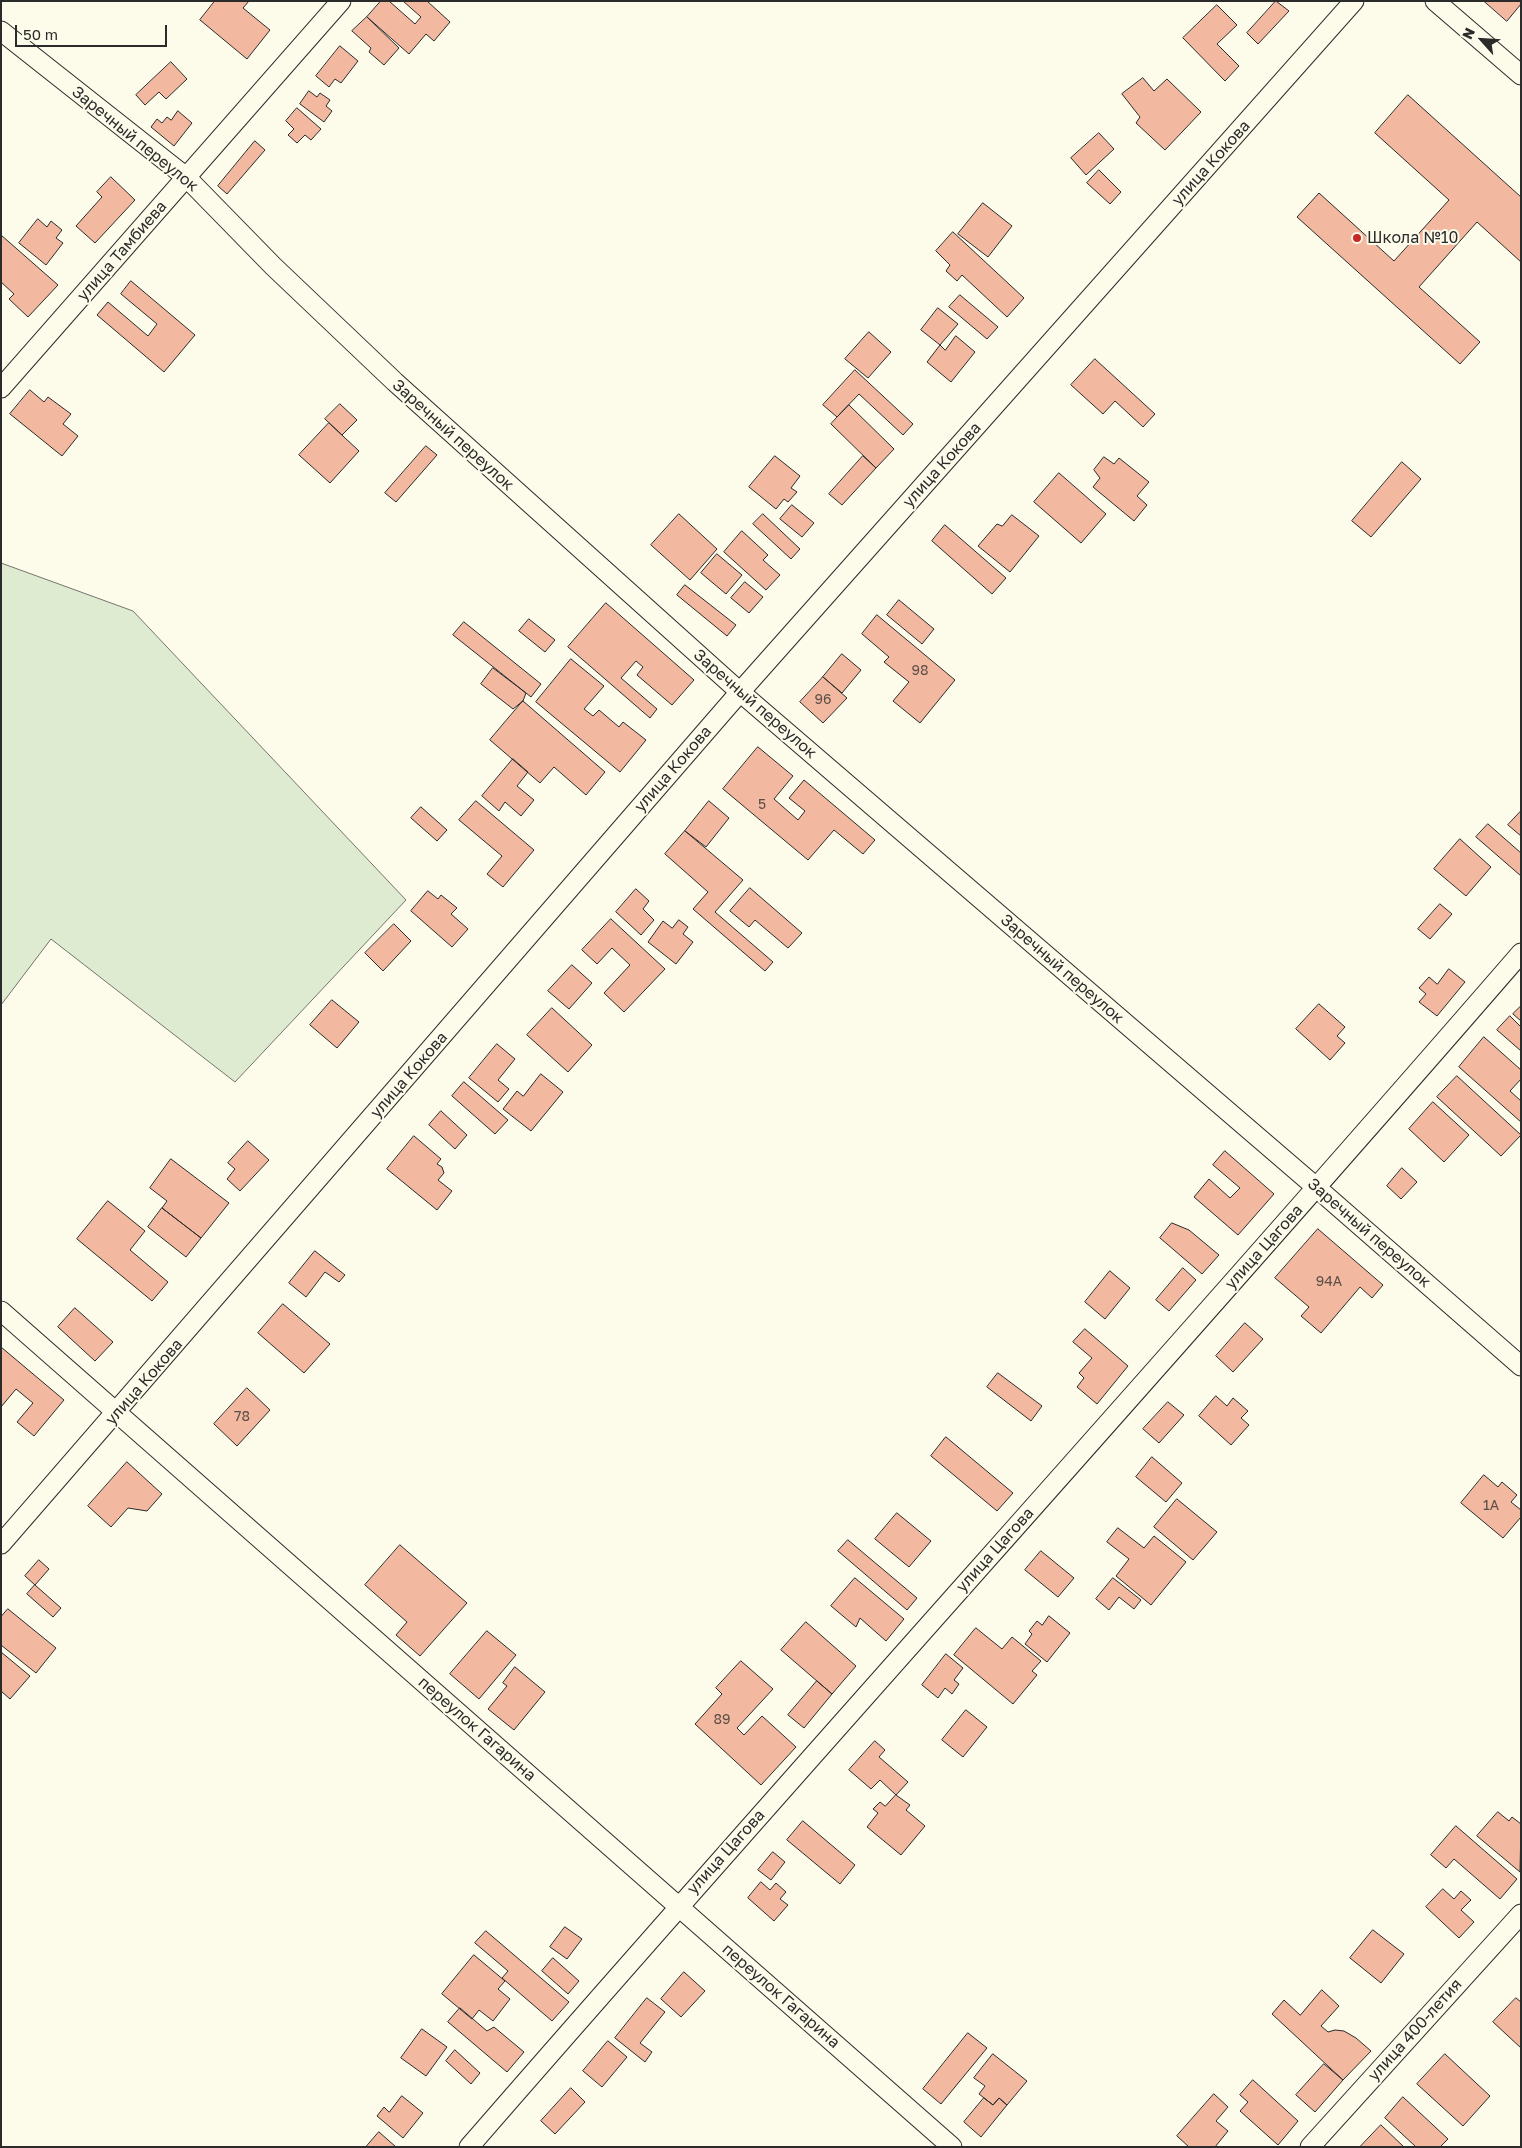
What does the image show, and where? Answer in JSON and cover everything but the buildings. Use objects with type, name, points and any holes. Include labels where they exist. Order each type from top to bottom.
[{"type":"street","name":"улица Тамбиева","points":[[1,388],[341,1]]},
{"type":"street","name":"улица Кокова","points":[[1,1544],[740,692],[1354,1]]},
{"type":"street","points":[[1435,1],[1521,75]]},
{"type":"street","name":"Заречный переулок","points":[[1,31],[186,177],[273,266],[394,382],[740,692],[1521,1366]]},
{"type":"street","name":"улица Цагова","points":[[469,2147],[678,1906],[1317,1188],[1521,953]]},
{"type":"street","name":"переулок Гагарина","points":[[1,1311],[952,2147]]},
{"type":"street","name":"улица 400-летия","points":[[1310,2147],[1521,1914]]},
{"type":"green space","points":[[1,563],[133,611],[406,900],[235,1082],[51,939],[1,1005]]},
{"type":"place","name":"Школа №10","points":[[1357,238]]}]
